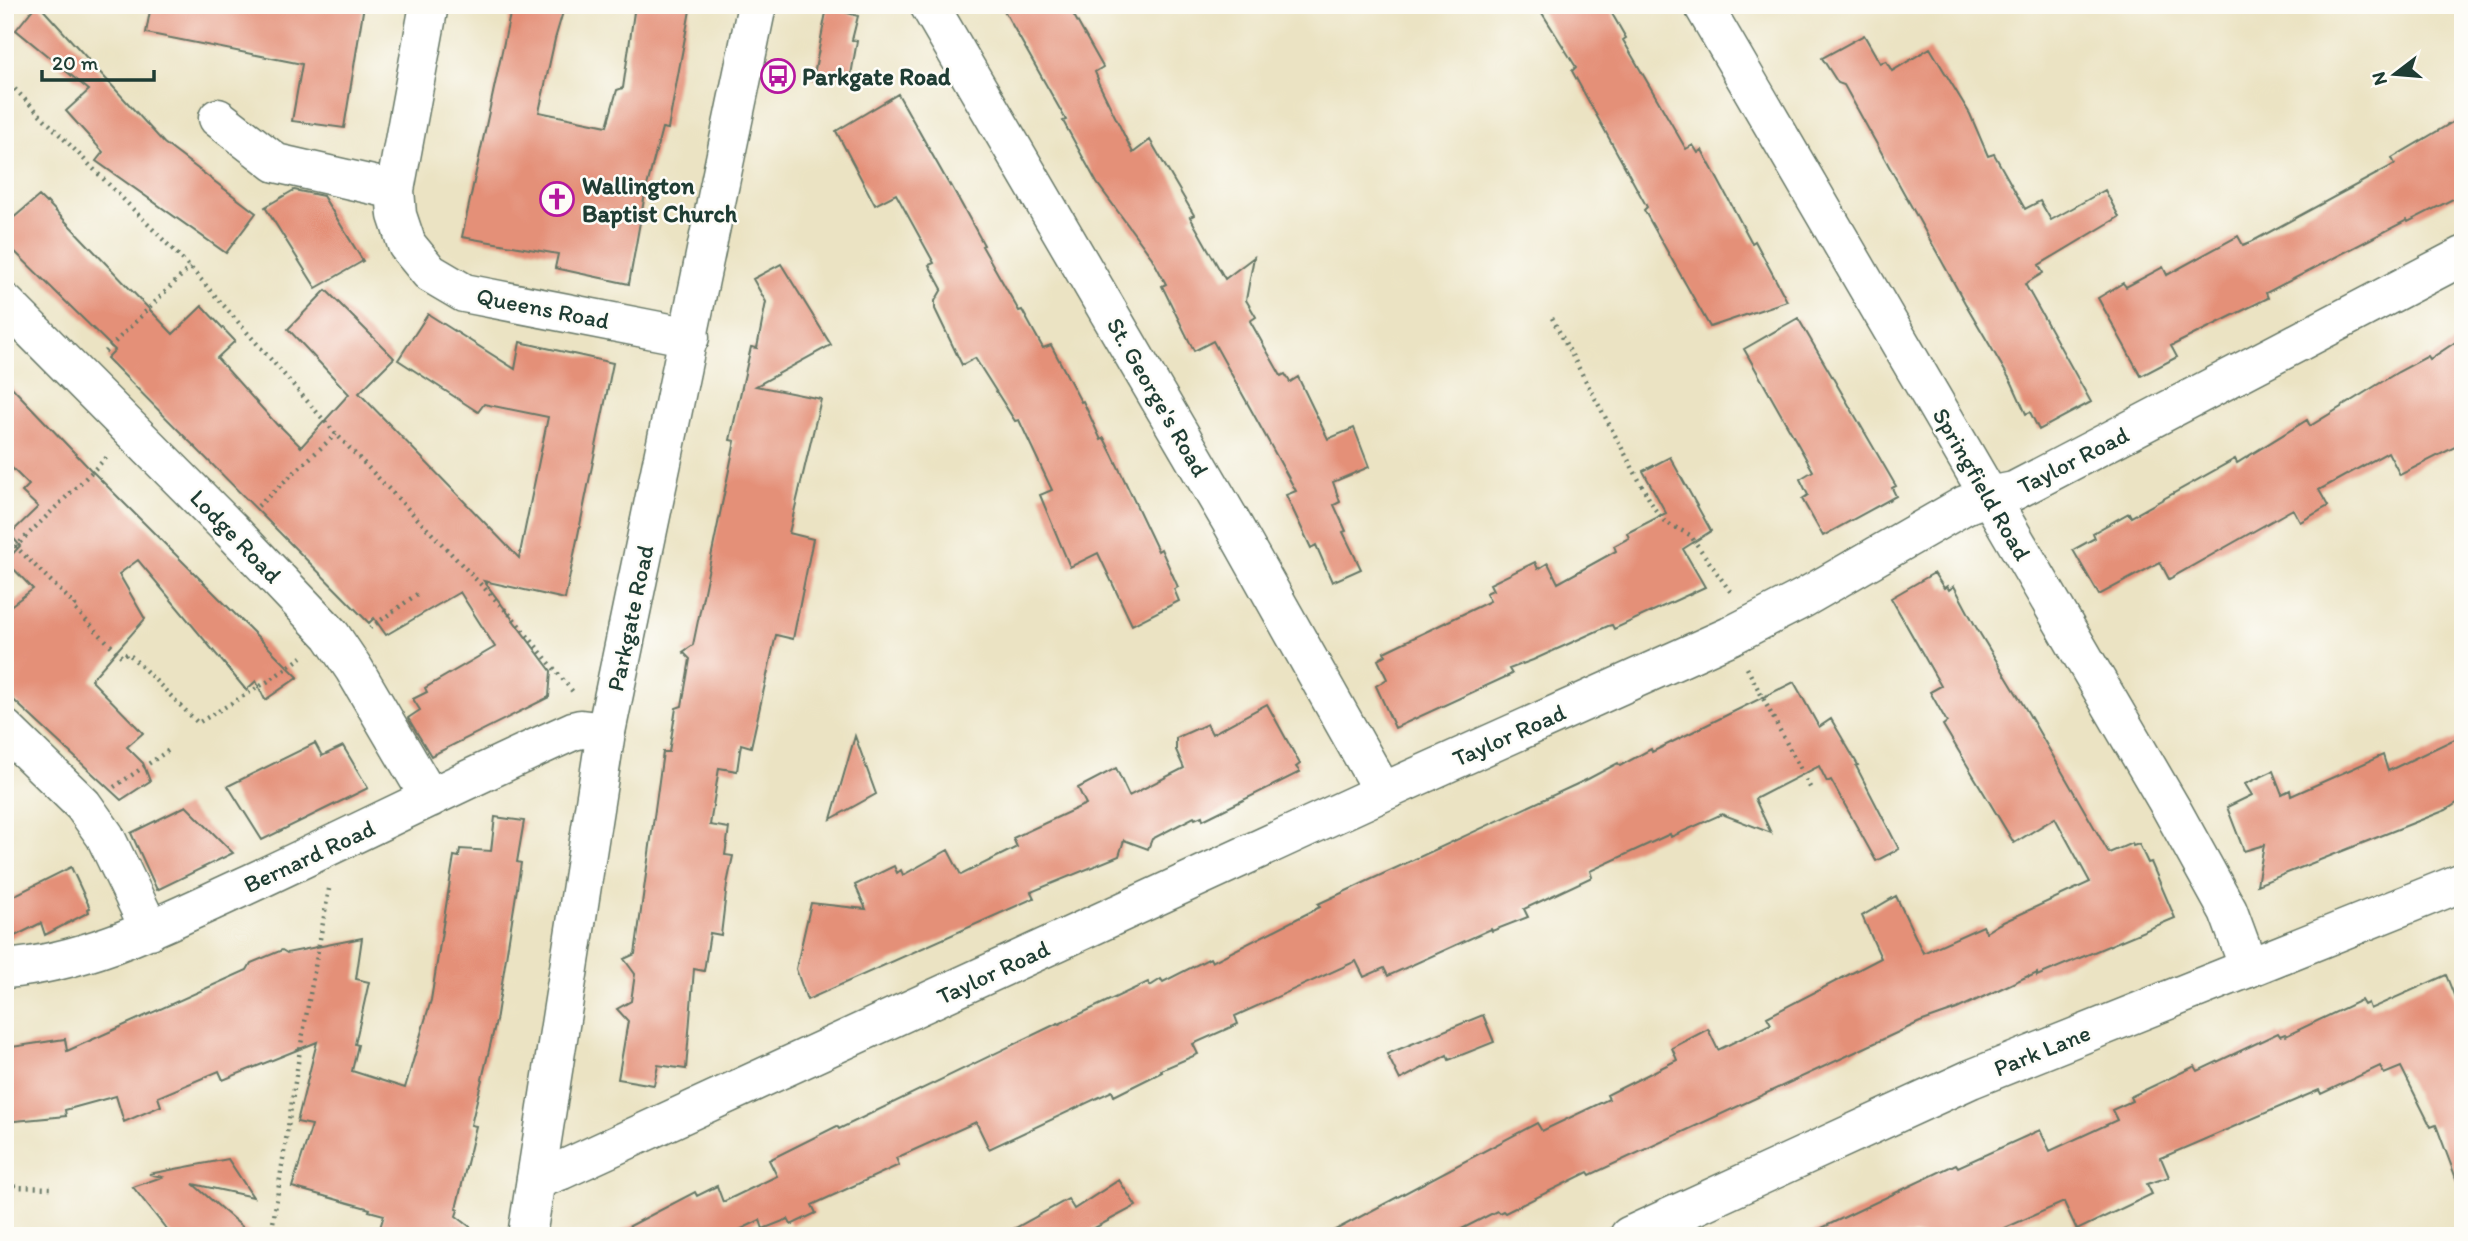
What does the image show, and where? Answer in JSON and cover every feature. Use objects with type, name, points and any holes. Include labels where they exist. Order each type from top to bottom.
[{"type":"street","name":"Queens Road","points":[[429,5],[396,190],[397,215],[407,245],[430,273],[464,293],[690,337]]},
{"type":"street","name":"Parkgate Road","points":[[527,1236],[606,732],[757,5]]},
{"type":"street","name":"St. George's Road","points":[[929,5],[1233,525],[1383,792]]},
{"type":"street","name":"Springfield Road","points":[[1703,5],[2228,911],[2249,968]]},
{"type":"street","points":[[218,118],[276,163],[396,190]]},
{"type":"street","name":"Taylor Road","points":[[536,1180],[574,1165],[1741,630],[1811,594],[1965,505],[2014,491],[2463,256]]},
{"type":"street","name":"Lodge Road","points":[[5,303],[232,531],[336,642],[430,798]]},
{"type":"street","points":[[5,729],[83,805],[105,836],[150,930]]},
{"type":"street","name":"Bernard Road","points":[[5,969],[65,960],[150,930],[573,731],[581,729],[606,732]]},
{"type":"street","name":"Park Lane","points":[[1629,1236],[1971,1079],[2463,882]]},
{"type":"path","points":[[5,79],[190,267],[336,434],[514,619],[606,732]]},
{"type":"path","points":[[79,378],[190,267]]},
{"type":"path","points":[[1552,318],[1654,508],[1665,522],[1690,535],[1741,630],[1811,791]]},
{"type":"path","points":[[5,558],[133,431]]},
{"type":"path","points":[[232,531],[336,434]]},
{"type":"path","points":[[5,536],[75,605],[122,657],[128,653],[198,723],[420,592]]},
{"type":"path","points":[[83,805],[169,750]]},
{"type":"path","points":[[271,1236],[302,1038],[337,843]]},
{"type":"path","points":[[5,1175],[16,1187],[52,1188]]},
{"type":"building","points":[[36,5],[39,5],[164,143],[256,213],[226,253],[96,161],[103,152],[66,111],[89,90],[16,30]]},
{"type":"building","points":[[151,5],[364,5],[344,128],[292,121],[302,64],[146,33]]},
{"type":"building","name":"Wallington Baptist Church","points":[[512,5],[565,5],[539,112],[607,126],[617,90],[623,88],[635,5],[691,5],[668,129],[662,128],[645,194],[629,284],[555,268],[558,254],[462,237]]},
{"type":"building","points":[[1001,5],[1068,5],[1103,67],[1095,72],[1097,80],[1133,153],[1150,140],[1194,215],[1190,217],[1225,279],[1254,257],[1246,300],[1256,317],[1250,321],[1281,376],[1285,374],[1290,382],[1298,377],[1328,439],[1354,428],[1369,467],[1333,482],[1340,502],[1334,505],[1346,531],[1343,532],[1361,569],[1332,582],[1316,545],[1311,548],[1286,495],[1296,491],[1213,341],[1194,351],[1162,286],[1166,284],[1152,258],[1097,183],[1063,121],[1066,120]]},
{"type":"building","points":[[1537,5],[1607,5],[1626,38],[1623,40],[1686,149],[1693,145],[1698,153],[1702,150],[1787,301],[1710,327],[1644,210],[1647,207],[1572,71],[1576,67]]},
{"type":"building","points":[[827,7],[858,16],[852,40],[857,41],[851,75],[813,80]]},
{"type":"building","points":[[1864,35],[1880,63],[1886,61],[1892,71],[1930,48],[1970,114],[1988,156],[1994,154],[2025,209],[2040,201],[2051,220],[2105,190],[2119,217],[2039,265],[2043,273],[2025,284],[2091,402],[2039,430],[2030,412],[2026,414],[2012,383],[1844,85],[1838,83],[1822,58]]},
{"type":"building","points":[[898,94],[1019,311],[1022,310],[1043,348],[1051,345],[1081,402],[1083,401],[1101,440],[1104,438],[1158,551],[1161,549],[1178,587],[1174,589],[1179,601],[1132,625],[1098,553],[1070,567],[1040,495],[1052,490],[1019,420],[1015,421],[975,358],[962,365],[935,309],[935,301],[942,289],[929,265],[934,263],[896,194],[875,205],[836,131]]},
{"type":"building","points":[[2463,116],[2463,194],[2266,293],[2268,298],[2171,346],[2177,357],[2141,376],[2098,298],[2123,283],[2126,287],[2163,267],[2167,275],[2238,236],[2243,245],[2253,241],[2395,164],[2392,158]]},
{"type":"building","points":[[294,190],[323,196],[363,261],[316,288],[265,207]]},
{"type":"building","points":[[39,196],[173,334],[202,306],[235,341],[217,358],[278,426],[301,447],[349,394],[288,329],[326,290],[394,358],[359,393],[519,558],[548,417],[484,404],[478,412],[398,360],[428,314],[515,369],[520,342],[613,363],[565,599],[484,581],[551,671],[549,697],[431,756],[408,718],[420,710],[413,699],[427,692],[425,688],[495,647],[460,592],[386,635],[374,618],[369,623],[107,358],[115,350],[5,242],[5,225]]},
{"type":"building","points":[[781,264],[831,345],[756,386],[821,399],[789,533],[813,539],[793,639],[776,635],[751,747],[741,744],[737,771],[719,768],[710,825],[729,828],[725,855],[733,856],[721,935],[710,933],[704,971],[694,969],[686,1069],[658,1065],[654,1085],[618,1079],[628,1021],[617,1009],[631,1001],[635,974],[624,959],[635,954],[663,752],[669,752],[676,708],[682,706],[690,659],[683,652],[693,645],[735,441],[730,440],[751,347],[757,348],[766,302],[753,279]]},
{"type":"building","points":[[1798,318],[1896,486],[1892,488],[1896,496],[1823,536],[1802,499],[1808,495],[1800,479],[1813,471],[1744,349]]},
{"type":"building","points":[[2463,337],[2463,443],[2400,475],[2388,452],[2319,490],[2328,506],[2300,522],[2293,509],[2169,579],[2160,562],[2099,595],[2073,550],[2095,538],[2093,533],[2129,513],[2131,517],[2235,459],[2237,463],[2307,420],[2310,426],[2398,372],[2428,356],[2430,359]]},
{"type":"building","points":[[5,380],[298,677],[265,700],[256,681],[246,690],[138,560],[119,574],[145,619],[91,680],[143,733],[127,747],[143,763],[150,781],[121,800],[5,692],[5,610],[33,589],[6,561],[20,546],[10,534],[38,507],[22,492],[29,485],[5,461]]},
{"type":"building","points":[[1670,457],[1711,531],[1683,549],[1705,587],[1614,629],[1612,625],[1608,626],[1509,669],[1512,674],[1395,728],[1376,686],[1387,679],[1378,660],[1386,655],[1384,652],[1490,601],[1486,593],[1493,590],[1490,584],[1535,562],[1538,569],[1548,563],[1558,583],[1616,551],[1614,546],[1629,538],[1627,533],[1666,513],[1643,471]]},
{"type":"building","points":[[1934,573],[1944,588],[1947,586],[1949,590],[1954,586],[2109,853],[2132,843],[2133,846],[2139,844],[2148,863],[2151,862],[2175,918],[1920,1022],[1590,1175],[1588,1172],[1505,1213],[1497,1211],[1448,1236],[1324,1236],[1537,1123],[1542,1131],[1609,1099],[1607,1095],[1677,1060],[1672,1048],[1708,1029],[1718,1050],[1771,1024],[1767,1017],[1881,958],[1862,916],[1896,896],[1923,953],[1983,926],[1986,932],[2090,882],[2055,818],[2014,843],[1943,725],[1947,722],[1930,692],[1941,686],[1891,598]]},
{"type":"building","points":[[1794,682],[1819,727],[1831,719],[1858,765],[1856,766],[1899,849],[1876,861],[1831,780],[1827,782],[1819,766],[1755,799],[1771,833],[1722,814],[1671,837],[1670,834],[1590,871],[1592,877],[1524,909],[1528,917],[1492,931],[1491,929],[1388,976],[1384,968],[1364,977],[1356,961],[1235,1016],[1238,1024],[1193,1044],[1198,1054],[1161,1070],[1162,1072],[1114,1096],[1112,1091],[989,1149],[976,1122],[896,1158],[899,1165],[812,1205],[816,1213],[791,1225],[788,1219],[763,1229],[760,1220],[727,1236],[611,1236],[695,1192],[697,1196],[717,1186],[723,1202],[777,1176],[769,1160],[837,1126],[839,1129],[1148,982],[1150,986],[1161,979],[1163,982],[1210,958],[1212,962],[1320,907],[1318,904],[1618,763],[1620,766],[1651,749],[1652,752]]},
{"type":"building","points":[[1267,704],[1300,764],[1296,767],[1300,772],[1203,820],[1202,816],[1195,819],[1194,817],[1152,839],[1148,849],[1124,840],[1119,856],[1031,892],[1034,898],[807,1000],[796,969],[811,903],[866,909],[855,885],[894,866],[897,873],[901,870],[903,875],[948,850],[961,875],[1017,847],[1013,838],[1086,804],[1078,788],[1116,768],[1129,796],[1184,768],[1176,750],[1176,738],[1207,724],[1212,734]]},
{"type":"building","points":[[2463,735],[2463,799],[2446,810],[2257,885],[2264,845],[2244,851],[2227,807],[2252,795],[2245,784],[2273,771],[2282,794],[2290,790],[2291,796],[2383,755],[2388,771]]},
{"type":"building","points":[[855,736],[876,794],[831,819]]},
{"type":"building","points":[[315,743],[322,756],[343,746],[368,788],[262,840],[228,786]]},
{"type":"building","points":[[186,806],[233,853],[157,890],[131,833]]},
{"type":"building","points":[[495,817],[524,821],[517,862],[521,863],[496,1021],[471,1125],[476,1126],[456,1209],[456,1216],[482,1236],[398,1236],[379,1231],[384,1215],[292,1187],[312,1125],[297,1122],[317,1042],[223,1080],[219,1071],[158,1097],[161,1106],[124,1122],[116,1096],[65,1110],[66,1116],[5,1122],[5,1048],[65,1039],[67,1051],[247,970],[251,963],[282,950],[287,953],[362,938],[356,979],[369,982],[355,1044],[358,1045],[352,1071],[405,1088],[431,1000],[454,856],[459,857],[460,849],[491,851]]},
{"type":"building","points":[[71,867],[90,908],[89,912],[45,935],[41,923],[5,941],[5,900]]},
{"type":"building","points":[[2446,975],[2463,1018],[2463,1188],[2460,1189],[2436,1125],[2431,1127],[2401,1067],[2384,1074],[2380,1066],[2321,1094],[2319,1090],[2161,1158],[2169,1177],[2147,1184],[2152,1194],[2077,1230],[2064,1202],[1987,1236],[1805,1236],[1956,1164],[1958,1167],[2040,1130],[2050,1151],[2117,1120],[2112,1110],[2132,1101],[2130,1097],[2195,1066],[2198,1071],[2278,1033],[2280,1036],[2286,1036],[2361,1000],[2364,1005],[2368,1003],[2370,1009]]},
{"type":"building","points":[[1483,1015],[1494,1042],[1449,1060],[1447,1055],[1400,1080],[1387,1054]]},
{"type":"building","points":[[228,1159],[253,1197],[193,1184],[253,1236],[172,1236],[133,1187],[162,1177],[149,1174]]},
{"type":"building","points":[[1119,1180],[1136,1206],[1087,1232],[1089,1236],[1001,1236],[1068,1199],[1074,1209]]},
{"type":"place","name":"Parkgate Road","points":[[778,76]]},
{"type":"place","name":"Wallington Baptist Church","points":[[557,199]]}]
